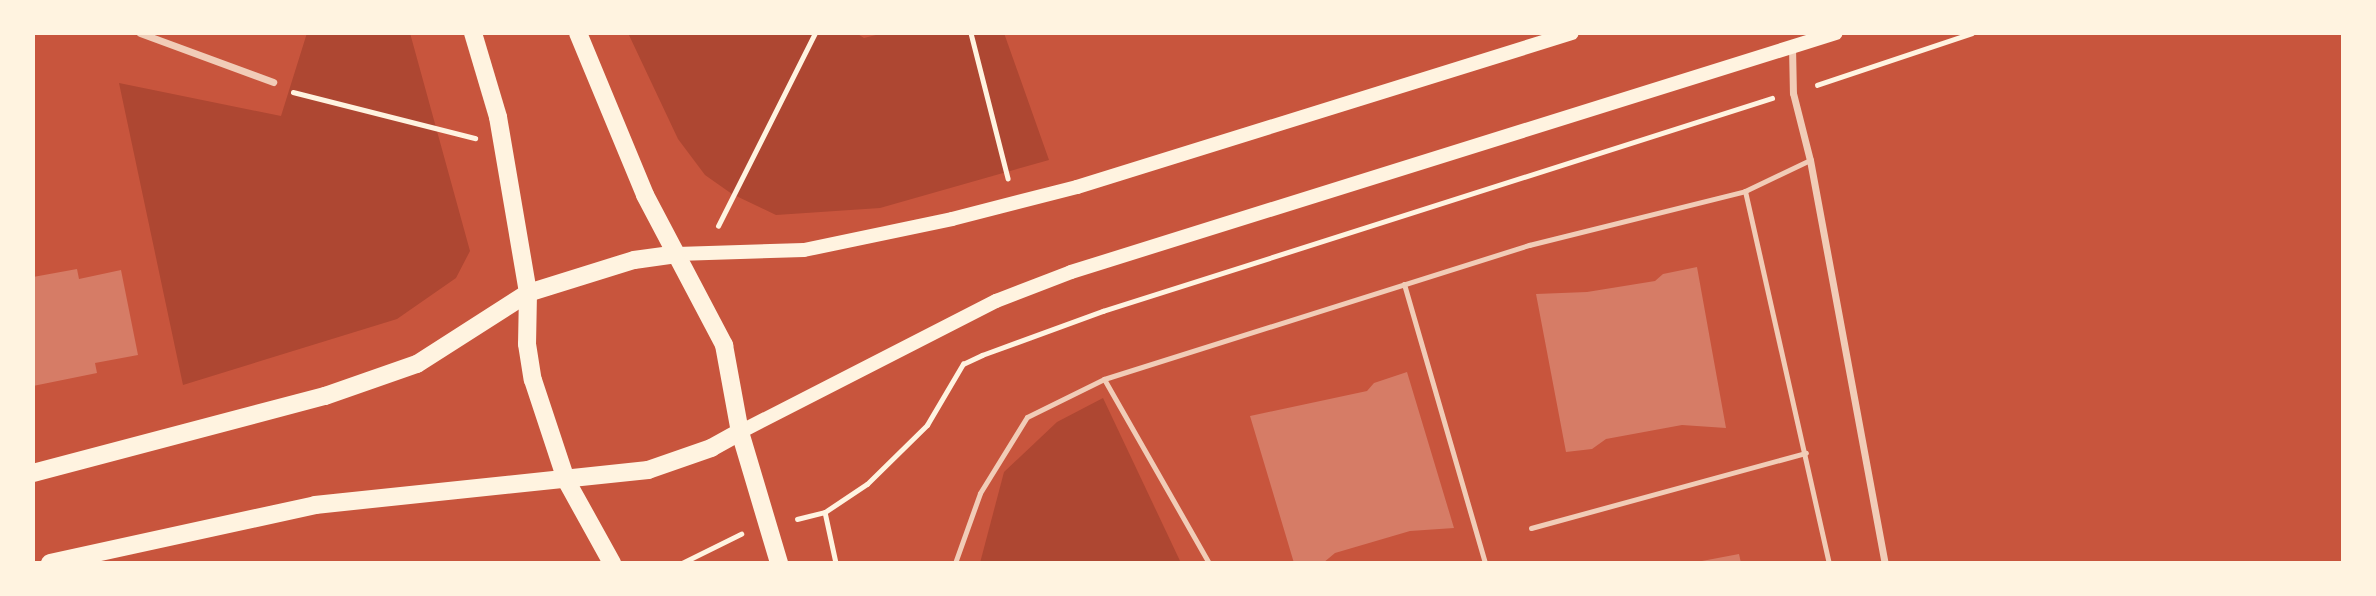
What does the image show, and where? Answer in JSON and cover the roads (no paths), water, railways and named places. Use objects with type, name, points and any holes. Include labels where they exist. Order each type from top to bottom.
[{"type":"main road","points":[[473,33],[501,140],[528,293],[527,344],[533,380],[566,480],[612,563]]},
{"type":"main road","points":[[578,33],[645,195],[724,345],[740,432],[779,563]]},
{"type":"main road","points":[[33,473],[325,396],[417,364],[528,293],[634,260],[677,254],[804,250],[874,239],[1015,203],[1572,33]]},
{"type":"main road","points":[[50,563],[315,505],[648,470],[711,448],[996,301],[1071,272],[1836,33]]},
{"type":"street","points":[[140,33],[273,82]]},
{"type":"street","points":[[1792,47],[1793,93],[1811,160],[1885,563]]},
{"type":"lane","points":[[955,563],[980,493],[1027,417],[1104,379],[1529,245],[1745,191],[1811,160]]},
{"type":"lane","points":[[1745,191],[1829,563]]},
{"type":"lane","points":[[1404,284],[1485,563]]},
{"type":"lane","points":[[1104,379],[1209,563]]},
{"type":"lane","points":[[1531,528],[1806,453]]}]
